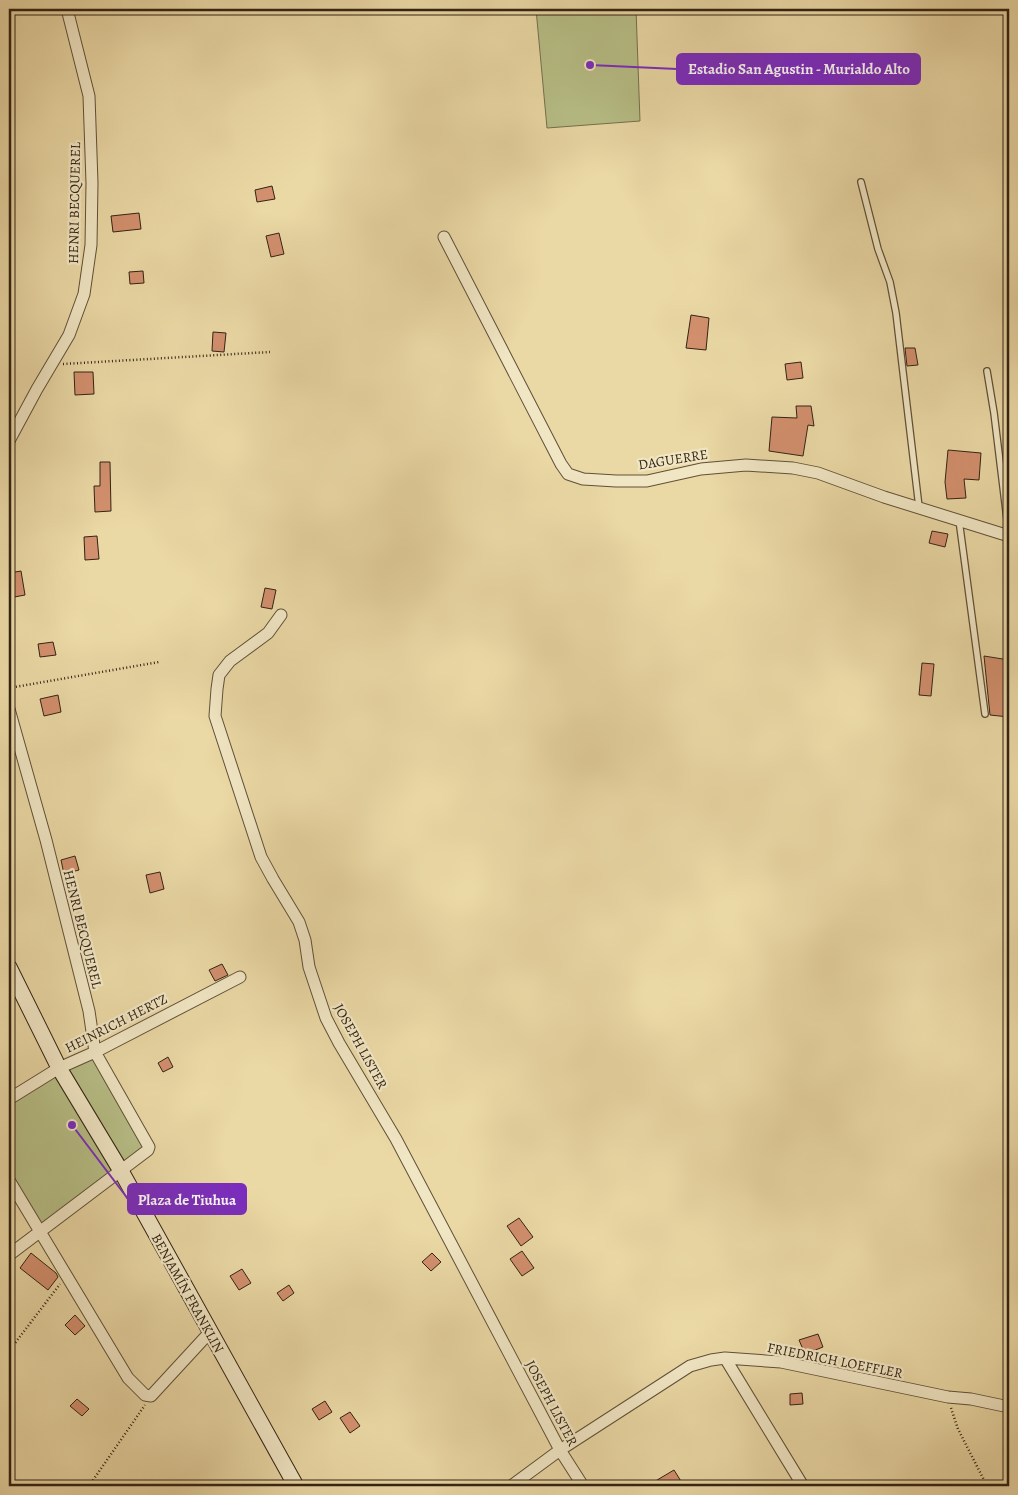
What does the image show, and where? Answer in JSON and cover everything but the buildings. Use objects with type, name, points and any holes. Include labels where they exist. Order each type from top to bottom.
[{"type":"street","name":"HENRI BECQUEREL","points":[[9,441],[69,336],[84,294],[91,245],[90,96],[67,9]]},
{"type":"street","name":"DAGUERRE","points":[[444,238],[523,394],[568,474],[583,479],[647,481],[701,469],[746,465],[793,468],[818,473],[884,497],[1009,536]]},
{"type":"street","name":"JOSEPH LISTER","points":[[281,615],[268,633],[230,661],[220,675],[217,689],[215,716],[261,857],[299,922],[305,940],[309,967],[326,1018],[396,1138],[560,1450],[583,1486]]},
{"type":"street","name":"HENRI BECQUEREL","points":[[9,709],[46,840],[89,1011],[95,1052],[148,1147],[148,1150],[121,1171]]},
{"type":"street","name":"BENJAMÍN FRANKLIN","points":[[9,968],[59,1068],[121,1171],[296,1486]]},
{"type":"street","name":"HEINRICH HERTZ","points":[[9,1099],[59,1068],[95,1052],[240,977]]},
{"type":"street","points":[[9,1254],[121,1171]]},
{"type":"street","points":[[9,1180],[128,1378],[145,1395],[151,1396],[210,1332]]},
{"type":"street","name":"FRIEDRICH LOEFFLER","points":[[511,1486],[560,1450],[690,1366],[710,1360],[725,1358],[781,1362],[948,1397],[971,1399],[1009,1407]]},
{"type":"street","points":[[725,1358],[803,1486]]},
{"type":"lane","points":[[861,182],[878,249],[890,282],[896,313],[919,507]]},
{"type":"lane","points":[[987,371],[994,412],[1009,536]]},
{"type":"lane","points":[[959,520],[985,714]]},
{"type":"path","points":[[52,365],[270,352]]},
{"type":"path","points":[[9,688],[159,662]]},
{"type":"path","points":[[9,1351],[66,1275]]},
{"type":"path","points":[[89,1486],[151,1396]]},
{"type":"path","points":[[948,1397],[958,1429],[987,1486]]},
{"type":"green space","points":[[536,9],[636,9],[640,121],[547,128]]},
{"type":"green space","points":[[94,1054],[146,1146],[39,1228],[9,1177],[9,1104]]},
{"type":"place","name":"Estadio San Agustin - Murialdo Alto","points":[[590,65]]},
{"type":"place","name":"Plaza de Tiuhua","points":[[72,1125]]}]
